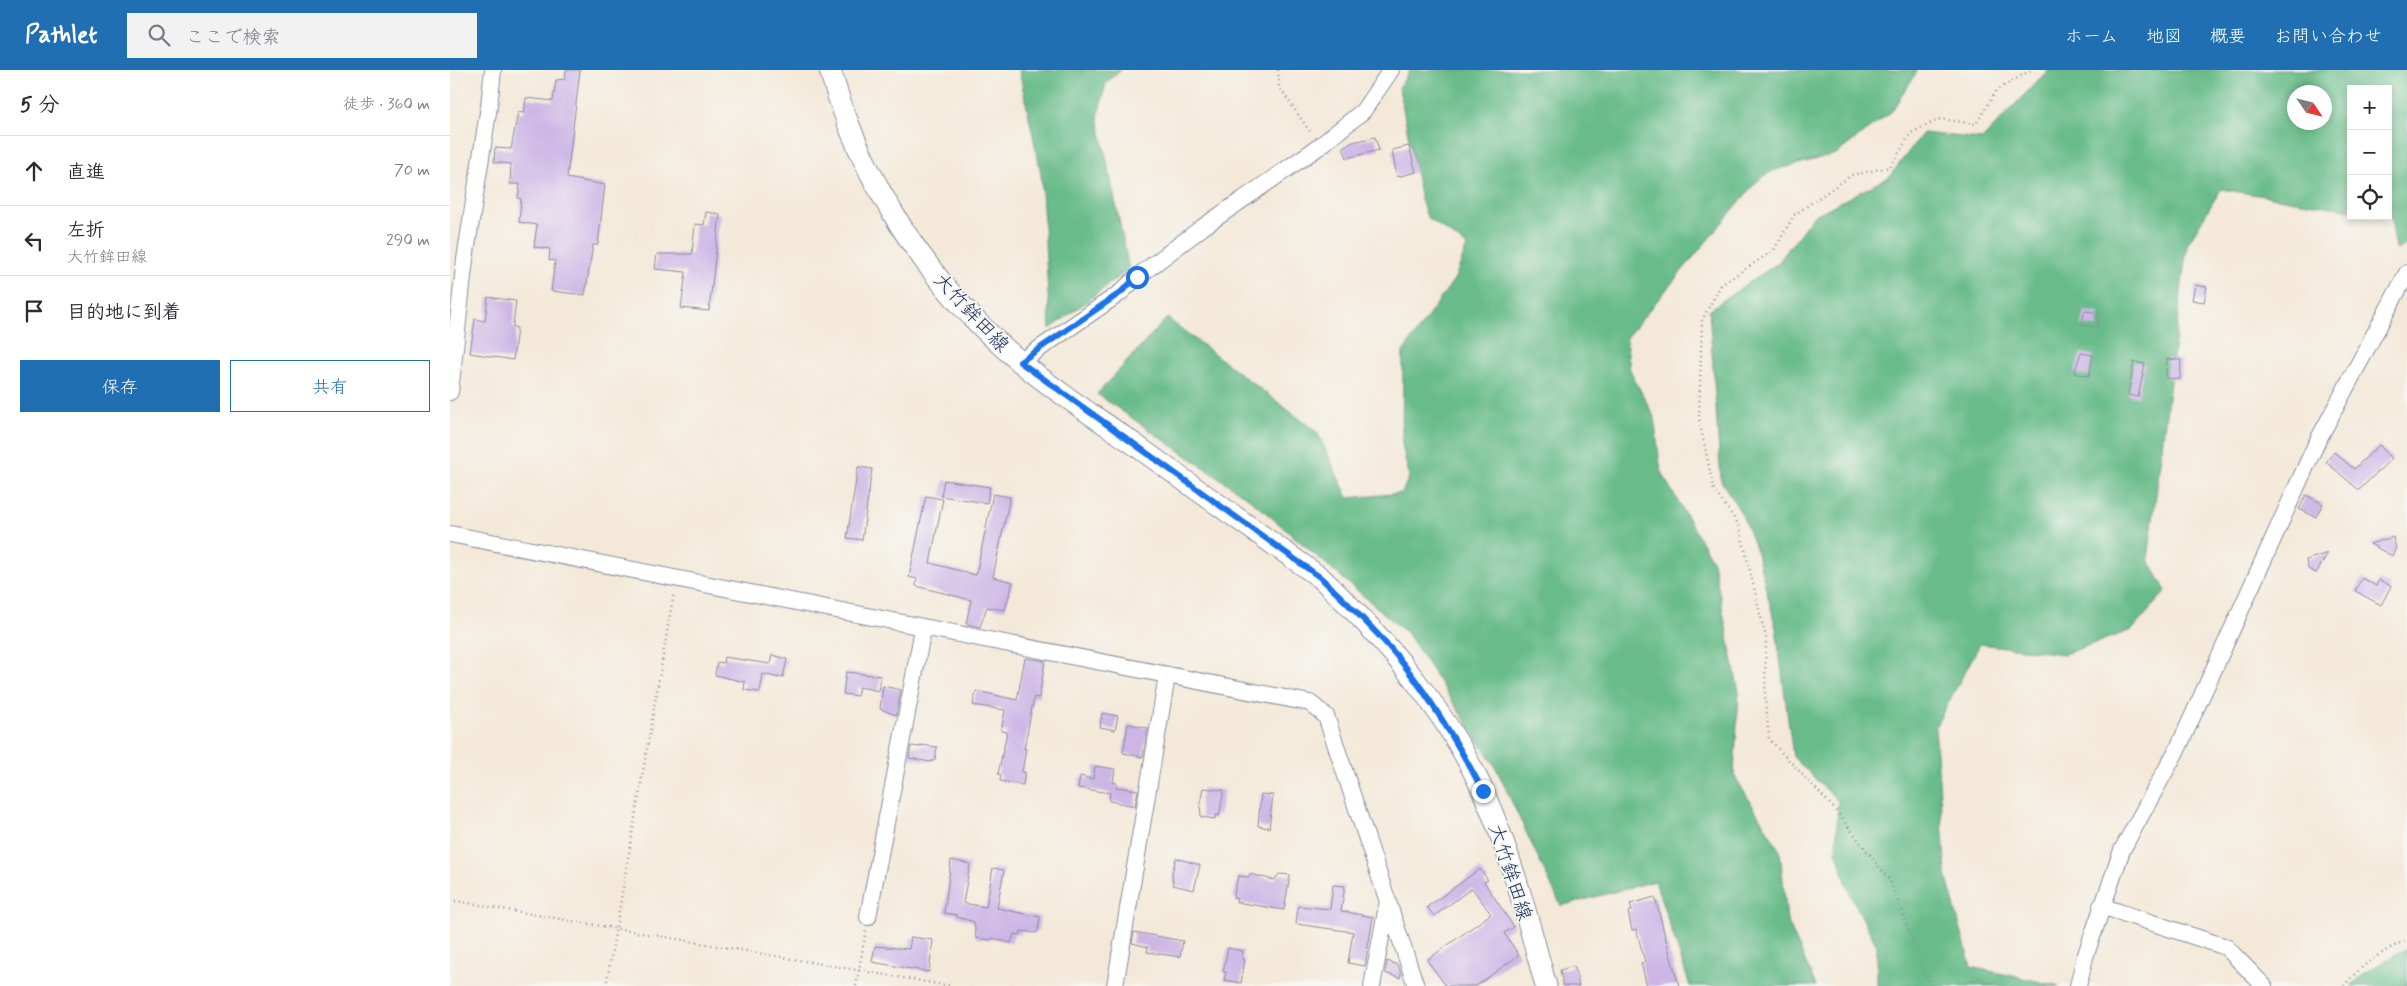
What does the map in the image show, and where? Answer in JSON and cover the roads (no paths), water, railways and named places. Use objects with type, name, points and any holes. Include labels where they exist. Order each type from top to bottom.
[{"type":"main road","name":"大竹鉾田線","points":[[830,70],[839,103],[884,200],[933,272],[1020,362],[1321,578],[1360,615],[1397,655],[1464,755],[1483,791],[1515,877],[1546,986]]},
{"type":"street","points":[[450,392],[465,259],[489,106],[492,70]]},
{"type":"street","points":[[1020,362],[1120,293],[1137,277],[1203,227],[1320,146],[1363,111],[1392,70]]},
{"type":"street","points":[[2078,986],[2084,957],[2122,850],[2179,746],[2318,442],[2407,273]]},
{"type":"street","points":[[450,534],[1310,704],[1326,716],[1416,986]]},
{"type":"street","points":[[868,917],[923,629]]},
{"type":"street","points":[[1115,986],[1167,676]]},
{"type":"street","points":[[1372,986],[1388,903]]},
{"type":"street","points":[[2102,906],[2226,947],[2264,986]]}]
